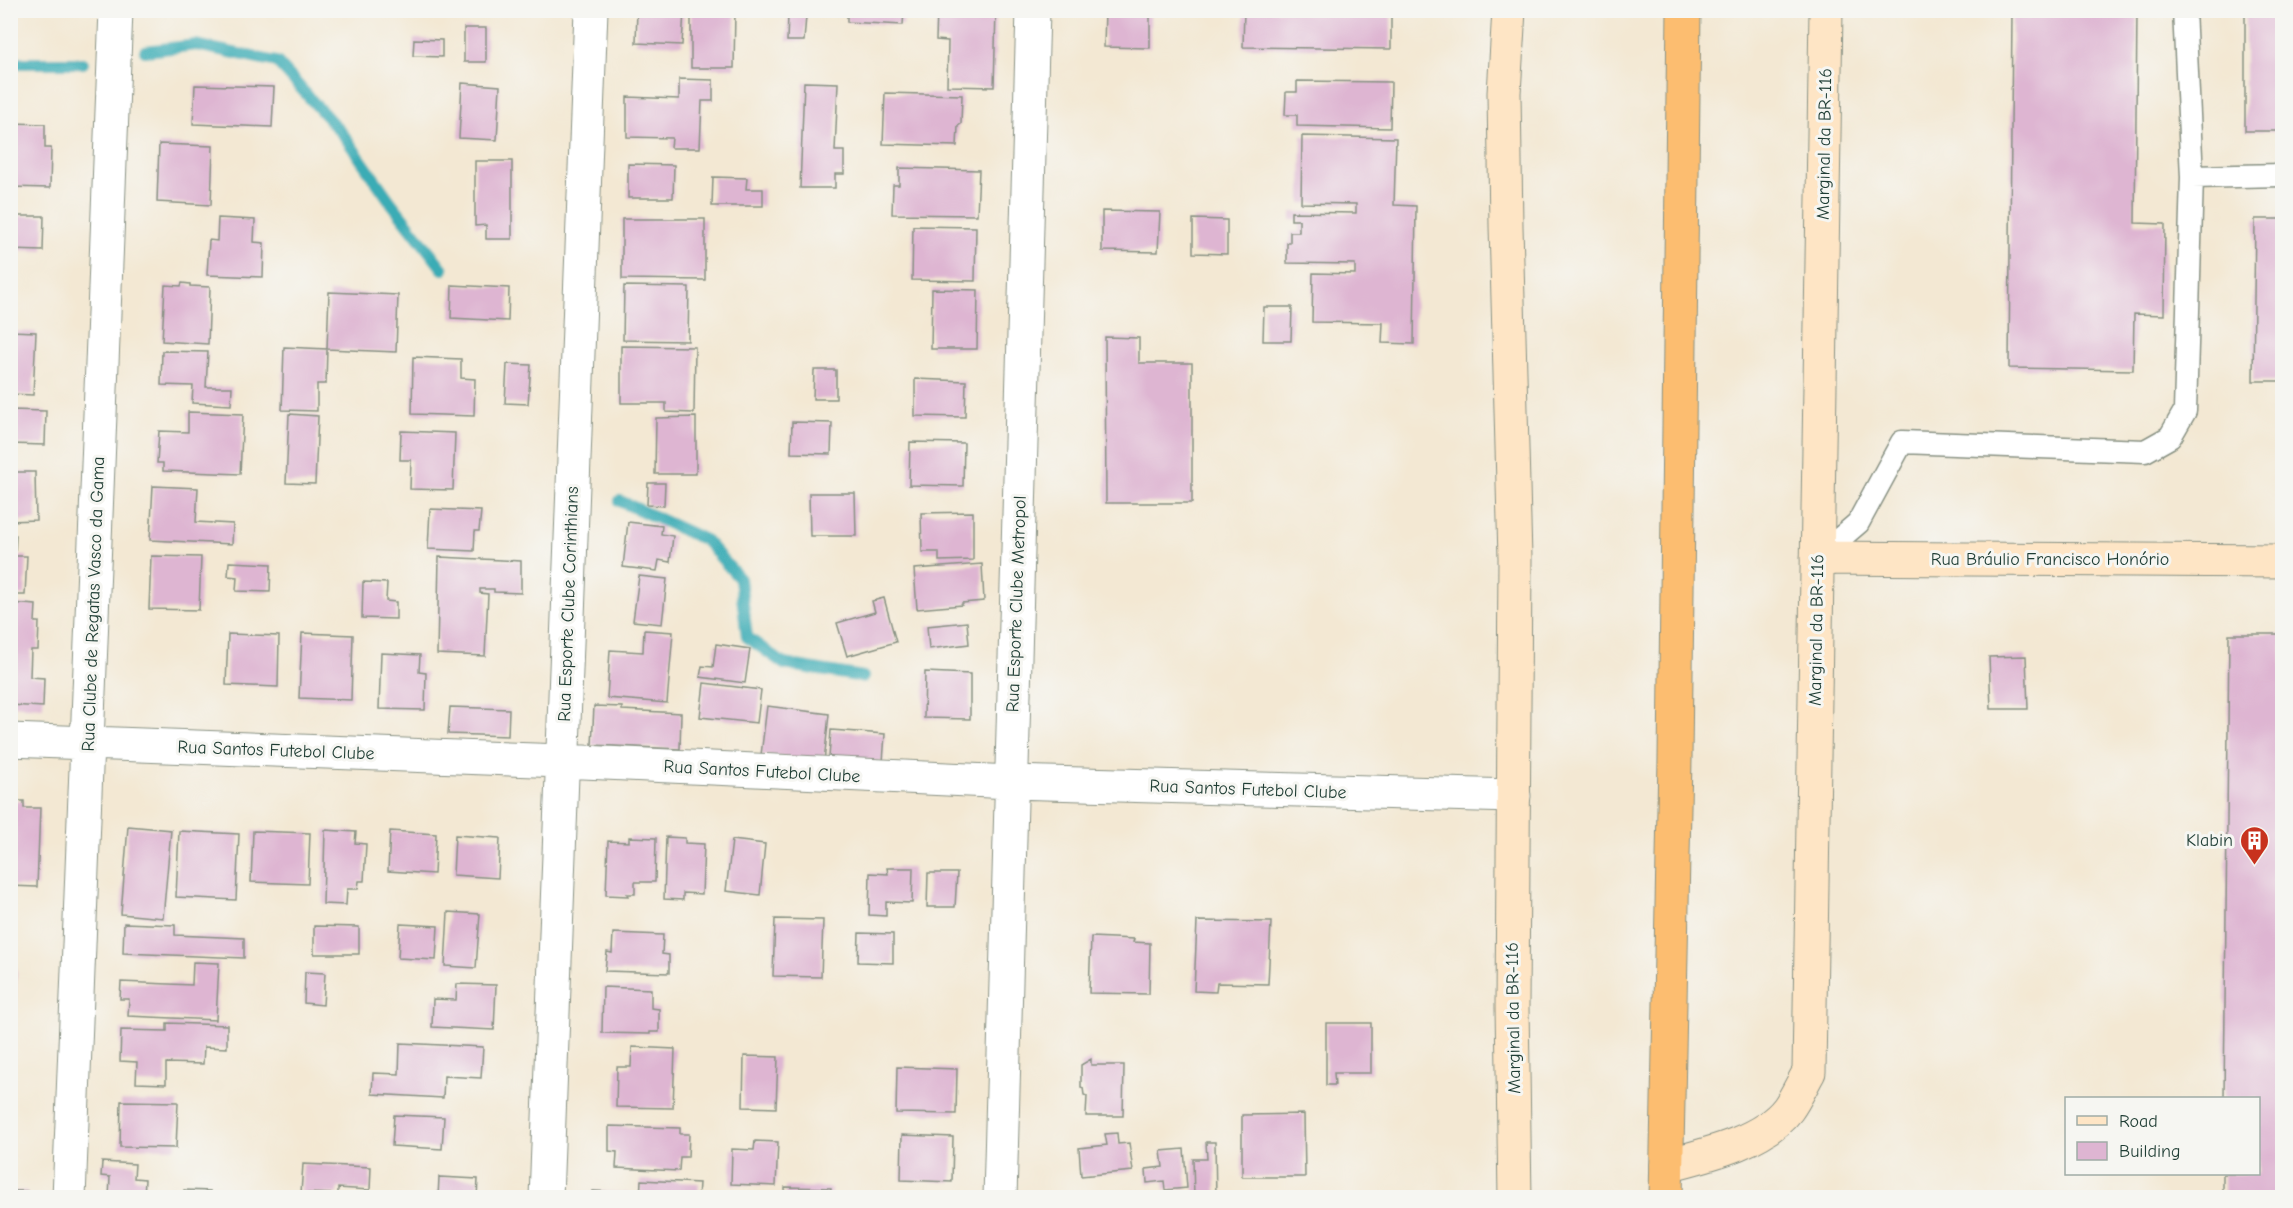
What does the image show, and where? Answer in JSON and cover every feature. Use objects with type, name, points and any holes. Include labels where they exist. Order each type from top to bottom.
[{"type":"highway","points":[[1666,1197],[1675,759],[1684,10]]},
{"type":"street","name":"Rua Clube de Regatas Vasco da Gama","points":[[69,1197],[116,10]]},
{"type":"street","name":"Rua Esporte Clube Corinthians","points":[[546,1197],[591,10]]},
{"type":"street","name":"Rua Esporte Clube Metropol","points":[[1000,1197],[1033,10]]},
{"type":"street","name":"Marginal da BR-116","points":[[1509,10],[1504,93],[1515,558],[1512,1007],[1515,1197]]},
{"type":"street","name":"Marginal da BR-116","points":[[1667,1165],[1711,1153],[1761,1132],[1788,1110],[1809,1072],[1826,10]]},
{"type":"street","name":"Rua Bráulio Francisco Honório","points":[[1817,558],[2283,561]]},
{"type":"street","name":"Rua Santos Futebol Clube","points":[[10,740],[562,761],[1011,782],[1514,796]]},
{"type":"lane","points":[[1817,558],[1858,523],[1902,442],[2145,452],[2170,437],[2185,411],[2192,177],[2184,10]]},
{"type":"lane","points":[[2192,177],[2283,175]]},
{"type":"building","points":[[637,10],[684,10],[682,45],[636,43]]},
{"type":"building","points":[[691,10],[735,10],[734,68],[691,68]]},
{"type":"building","points":[[847,10],[904,10],[903,25],[847,22]]},
{"type":"building","points":[[937,10],[996,10],[994,87],[947,86],[948,41],[936,40]]},
{"type":"building","points":[[1105,10],[1150,10],[1150,48],[1104,47]]},
{"type":"building","points":[[1244,10],[1391,10],[1391,49],[1243,47]]},
{"type":"building","points":[[2012,10],[2137,10],[2135,223],[2165,224],[2164,315],[2134,314],[2133,370],[2009,368]]},
{"type":"building","points":[[2245,10],[2282,10],[2282,131],[2245,131]]},
{"type":"building","points":[[788,15],[806,16],[804,41],[787,41]]},
{"type":"building","points":[[464,28],[486,28],[486,62],[464,62]]},
{"type":"building","points":[[414,39],[442,40],[442,57],[413,56]]},
{"type":"building","points":[[679,79],[713,80],[713,101],[702,101],[700,148],[671,148],[672,138],[627,137],[627,97],[679,99]]},
{"type":"building","points":[[1297,81],[1391,82],[1390,128],[1297,126],[1297,115],[1285,115],[1286,92],[1297,92]]},
{"type":"building","points":[[804,82],[838,83],[835,151],[844,151],[844,174],[835,174],[835,188],[800,188]]},
{"type":"building","points":[[462,83],[500,86],[497,140],[459,138]]},
{"type":"building","points":[[195,85],[274,87],[272,127],[193,124]]},
{"type":"building","points":[[885,93],[962,95],[961,124],[958,126],[957,146],[883,144]]},
{"type":"building","points":[[10,123],[45,124],[45,148],[51,148],[50,188],[10,187]]},
{"type":"building","points":[[1302,136],[1396,138],[1394,205],[1416,206],[1414,344],[1382,343],[1383,323],[1312,322],[1313,273],[1355,274],[1355,264],[1287,263],[1287,243],[1290,243],[1290,232],[1299,232],[1299,220],[1291,220],[1291,212],[1356,213],[1356,204],[1301,203]]},
{"type":"building","points":[[159,144],[213,146],[211,205],[157,202]]},
{"type":"building","points":[[475,161],[512,161],[512,239],[486,239],[486,225],[475,226]]},
{"type":"building","points":[[628,164],[674,165],[673,198],[628,198]]},
{"type":"building","points":[[899,168],[979,170],[977,215],[892,214],[893,185],[899,185]]},
{"type":"building","points":[[713,177],[747,178],[746,189],[763,189],[763,206],[712,206]]},
{"type":"building","points":[[1102,211],[1160,212],[1158,252],[1102,251]]},
{"type":"building","points":[[10,216],[44,216],[43,251],[10,250]]},
{"type":"building","points":[[218,218],[255,220],[254,242],[264,243],[263,277],[207,275],[209,240],[217,241]]},
{"type":"building","points":[[622,219],[705,219],[705,280],[622,279]]},
{"type":"building","points":[[1193,219],[1227,220],[1227,254],[1193,253]]},
{"type":"building","points":[[2255,219],[2282,219],[2282,381],[2253,381]]},
{"type":"building","points":[[913,226],[976,227],[975,281],[912,280]]},
{"type":"building","points":[[182,283],[190,284],[190,286],[210,287],[208,344],[162,341],[165,285],[181,286]]},
{"type":"building","points":[[452,285],[509,288],[508,321],[451,318]]},
{"type":"building","points":[[624,286],[689,287],[688,341],[623,340]]},
{"type":"building","points":[[932,289],[978,290],[977,349],[931,349]]},
{"type":"building","points":[[329,292],[398,295],[396,352],[327,349]]},
{"type":"building","points":[[1264,307],[1292,307],[1291,341],[1263,341]]},
{"type":"building","points":[[10,331],[36,332],[33,395],[10,394]]},
{"type":"building","points":[[1105,337],[1139,338],[1139,363],[1192,363],[1192,503],[1106,503]]},
{"type":"building","points":[[621,346],[695,347],[694,413],[666,412],[666,403],[621,403]]},
{"type":"building","points":[[284,347],[327,349],[326,384],[317,384],[317,411],[282,410]]},
{"type":"building","points":[[162,351],[208,352],[206,387],[232,387],[231,405],[192,403],[193,386],[161,385]]},
{"type":"building","points":[[413,357],[461,359],[461,378],[475,379],[474,416],[412,414]]},
{"type":"building","points":[[507,364],[531,365],[528,404],[505,403]]},
{"type":"building","points":[[814,370],[836,370],[836,399],[813,399]]},
{"type":"building","points":[[915,379],[966,381],[965,417],[915,416]]},
{"type":"building","points":[[10,410],[46,411],[45,445],[10,444]]},
{"type":"building","points":[[188,412],[243,414],[240,474],[163,471],[163,463],[157,463],[159,431],[188,432]]},
{"type":"building","points":[[289,414],[318,416],[315,484],[286,483]]},
{"type":"building","points":[[696,417],[696,474],[655,474],[656,418]]},
{"type":"building","points":[[792,422],[832,423],[831,454],[791,453]]},
{"type":"building","points":[[401,431],[455,433],[453,490],[410,489],[411,460],[400,460]]},
{"type":"building","points":[[910,442],[964,443],[963,486],[909,485]]},
{"type":"building","points":[[10,472],[35,472],[36,520],[10,521]]},
{"type":"building","points":[[648,483],[665,483],[664,506],[647,505]]},
{"type":"building","points":[[153,486],[198,488],[196,522],[233,524],[232,544],[150,540]]},
{"type":"building","points":[[809,493],[855,493],[856,536],[810,536]]},
{"type":"building","points":[[430,509],[481,511],[479,531],[475,531],[474,551],[428,549]]},
{"type":"building","points":[[973,512],[973,560],[939,561],[939,552],[922,552],[921,513]]},
{"type":"building","points":[[628,522],[662,526],[661,534],[673,536],[670,562],[659,560],[657,571],[623,567]]},
{"type":"building","points":[[10,535],[16,535],[15,556],[27,556],[25,595],[10,595]]},
{"type":"building","points":[[151,556],[201,557],[199,610],[149,609]]},
{"type":"building","points":[[439,557],[521,561],[521,593],[480,589],[480,593],[488,594],[485,656],[437,654]]},
{"type":"building","points":[[229,562],[271,564],[270,592],[236,591],[237,577],[228,576]]},
{"type":"building","points":[[982,564],[984,601],[917,609],[914,569]]},
{"type":"building","points":[[639,576],[667,579],[662,624],[633,621]]},
{"type":"building","points":[[363,582],[387,583],[386,601],[396,602],[396,619],[362,618]]},
{"type":"building","points":[[884,598],[896,642],[847,656],[837,623],[875,612],[872,601]]},
{"type":"building","points":[[10,603],[36,605],[35,622],[39,622],[38,650],[31,650],[30,677],[44,678],[43,707],[10,705]]},
{"type":"building","points":[[967,622],[969,644],[929,649],[927,626]]},
{"type":"building","points":[[644,630],[673,632],[667,703],[607,698],[610,650],[643,652]]},
{"type":"building","points":[[302,633],[353,635],[351,700],[299,698]]},
{"type":"building","points":[[228,634],[279,636],[278,687],[226,685]]},
{"type":"building","name":"Klabin","points":[[2229,634],[2282,634],[2282,1198],[2223,1198],[2223,1175],[2260,1175],[2260,1097],[2224,1097]]},
{"type":"building","points":[[716,644],[750,649],[745,683],[700,677],[702,666],[713,667]]},
{"type":"building","points":[[381,653],[420,655],[419,672],[426,673],[425,710],[379,709]]},
{"type":"building","points":[[2026,656],[2028,709],[1991,709],[1989,657]]},
{"type":"building","points":[[925,672],[970,674],[970,719],[924,718]]},
{"type":"building","points":[[704,683],[761,690],[757,723],[700,717]]},
{"type":"building","points":[[594,706],[681,713],[680,749],[592,745]]},
{"type":"building","points":[[767,706],[829,714],[824,762],[761,755]]},
{"type":"building","points":[[450,707],[509,709],[508,736],[448,734]]},
{"type":"building","points":[[831,730],[885,734],[883,762],[829,758]]},
{"type":"building","points":[[10,801],[24,801],[24,808],[40,808],[37,887],[10,886]]},
{"type":"building","points":[[128,826],[171,830],[163,918],[121,914]]},
{"type":"building","points":[[325,830],[356,832],[355,843],[366,844],[364,881],[359,881],[358,889],[347,889],[346,905],[323,904]]},
{"type":"building","points":[[179,831],[239,834],[236,900],[176,897]]},
{"type":"building","points":[[253,831],[310,833],[308,884],[251,882]]},
{"type":"building","points":[[390,831],[436,834],[434,874],[388,871]]},
{"type":"building","points":[[455,835],[500,838],[498,878],[453,875]]},
{"type":"building","points":[[629,837],[656,838],[655,882],[635,882],[635,894],[627,894],[628,896],[606,895],[608,841],[629,842]]},
{"type":"building","points":[[666,837],[685,838],[685,843],[704,844],[702,894],[683,893],[683,900],[664,899]]},
{"type":"building","points":[[732,840],[765,844],[760,895],[726,891]]},
{"type":"building","points":[[887,868],[913,868],[912,903],[886,902],[886,916],[869,915],[870,873],[888,874]]},
{"type":"building","points":[[928,873],[957,873],[955,907],[927,907]]},
{"type":"building","points":[[448,912],[480,914],[476,968],[445,966]]},
{"type":"building","points":[[775,919],[823,920],[821,977],[773,976]]},
{"type":"building","points":[[1197,921],[1271,922],[1268,984],[1217,983],[1216,992],[1194,991]]},
{"type":"building","points":[[124,923],[175,925],[175,935],[244,938],[244,958],[123,953]]},
{"type":"building","points":[[400,924],[438,926],[436,960],[398,958]]},
{"type":"building","points":[[314,926],[359,927],[359,954],[314,954]]},
{"type":"building","points":[[613,933],[663,935],[662,954],[669,955],[669,973],[605,971],[607,952],[612,953]]},
{"type":"building","points":[[859,933],[893,934],[893,963],[858,962]]},
{"type":"building","points":[[1091,937],[1134,939],[1133,942],[1150,943],[1149,994],[1089,993]]},
{"type":"building","points":[[193,962],[219,963],[216,1020],[128,1016],[129,999],[120,999],[121,982],[192,985]]},
{"type":"building","points":[[10,968],[17,968],[15,1009],[10,1009]]},
{"type":"building","points":[[305,972],[325,973],[323,1005],[304,1003]]},
{"type":"building","points":[[457,984],[496,985],[494,1030],[432,1027],[433,999],[456,1000]]},
{"type":"building","points":[[603,987],[651,989],[651,1008],[659,1009],[659,1032],[650,1032],[650,1034],[602,1033]]},
{"type":"building","points":[[167,1023],[227,1025],[227,1048],[204,1047],[203,1064],[166,1063],[166,1084],[136,1083],[137,1062],[120,1061],[121,1030],[167,1031]]},
{"type":"building","points":[[1326,1023],[1371,1023],[1371,1073],[1334,1073],[1335,1085],[1326,1085]]},
{"type":"building","points":[[400,1043],[483,1047],[481,1078],[444,1076],[443,1098],[372,1094],[373,1073],[399,1074]]},
{"type":"building","points":[[632,1047],[675,1049],[673,1108],[616,1107],[617,1067],[631,1067]]},
{"type":"building","points":[[744,1056],[778,1057],[776,1108],[743,1107]]},
{"type":"building","points":[[1091,1059],[1091,1065],[1124,1065],[1123,1116],[1086,1116],[1087,1096],[1084,1095],[1081,1087],[1081,1065]]},
{"type":"building","points":[[897,1067],[957,1069],[956,1114],[896,1113]]},
{"type":"building","points":[[121,1101],[178,1102],[176,1148],[120,1147]]},
{"type":"building","points":[[1304,1114],[1305,1177],[1242,1177],[1242,1115]]},
{"type":"building","points":[[394,1115],[444,1117],[442,1149],[392,1146]]},
{"type":"building","points":[[609,1126],[680,1128],[680,1134],[689,1134],[688,1157],[680,1157],[679,1171],[616,1168],[617,1152],[609,1151]]},
{"type":"building","points":[[1117,1133],[1118,1144],[1129,1143],[1133,1171],[1081,1176],[1079,1148],[1107,1145],[1105,1134]]},
{"type":"building","points":[[902,1135],[953,1137],[952,1182],[901,1180]]},
{"type":"building","points":[[755,1141],[778,1142],[776,1186],[731,1184],[732,1149],[754,1150]]},
{"type":"building","points":[[1206,1142],[1215,1142],[1216,1198],[1194,1198],[1193,1159],[1207,1159]]},
{"type":"building","points":[[1184,1149],[1187,1188],[1165,1190],[1164,1181],[1147,1183],[1146,1169],[1163,1167],[1161,1151]]},
{"type":"building","points":[[102,1162],[135,1164],[134,1178],[145,1179],[144,1198],[109,1198],[110,1177],[101,1176]]},
{"type":"building","points":[[303,1164],[371,1167],[370,1190],[338,1188],[338,1194],[301,1193]]},
{"type":"building","points":[[439,1177],[478,1179],[477,1198],[438,1198]]},
{"type":"building","points":[[641,1180],[699,1183],[698,1198],[640,1198]]},
{"type":"building","points":[[785,1187],[831,1188],[830,1198],[785,1198]]},
{"type":"building","points":[[184,1190],[210,1191],[210,1198],[184,1198]]},
{"type":"building","points":[[10,1191],[27,1191],[27,1198],[10,1198]]},
{"type":"building","points":[[593,1191],[631,1193],[631,1198],[592,1198]]},
{"type":"waterway","points":[[145,51],[196,45],[277,62],[345,137],[390,201],[443,269]]},
{"type":"waterway","points":[[10,63],[83,63]]},
{"type":"waterway","points":[[620,501],[705,540],[740,579],[747,637],[784,664],[863,677]]},
{"type":"place","name":"Klabin","points":[[2254,866]]}]
